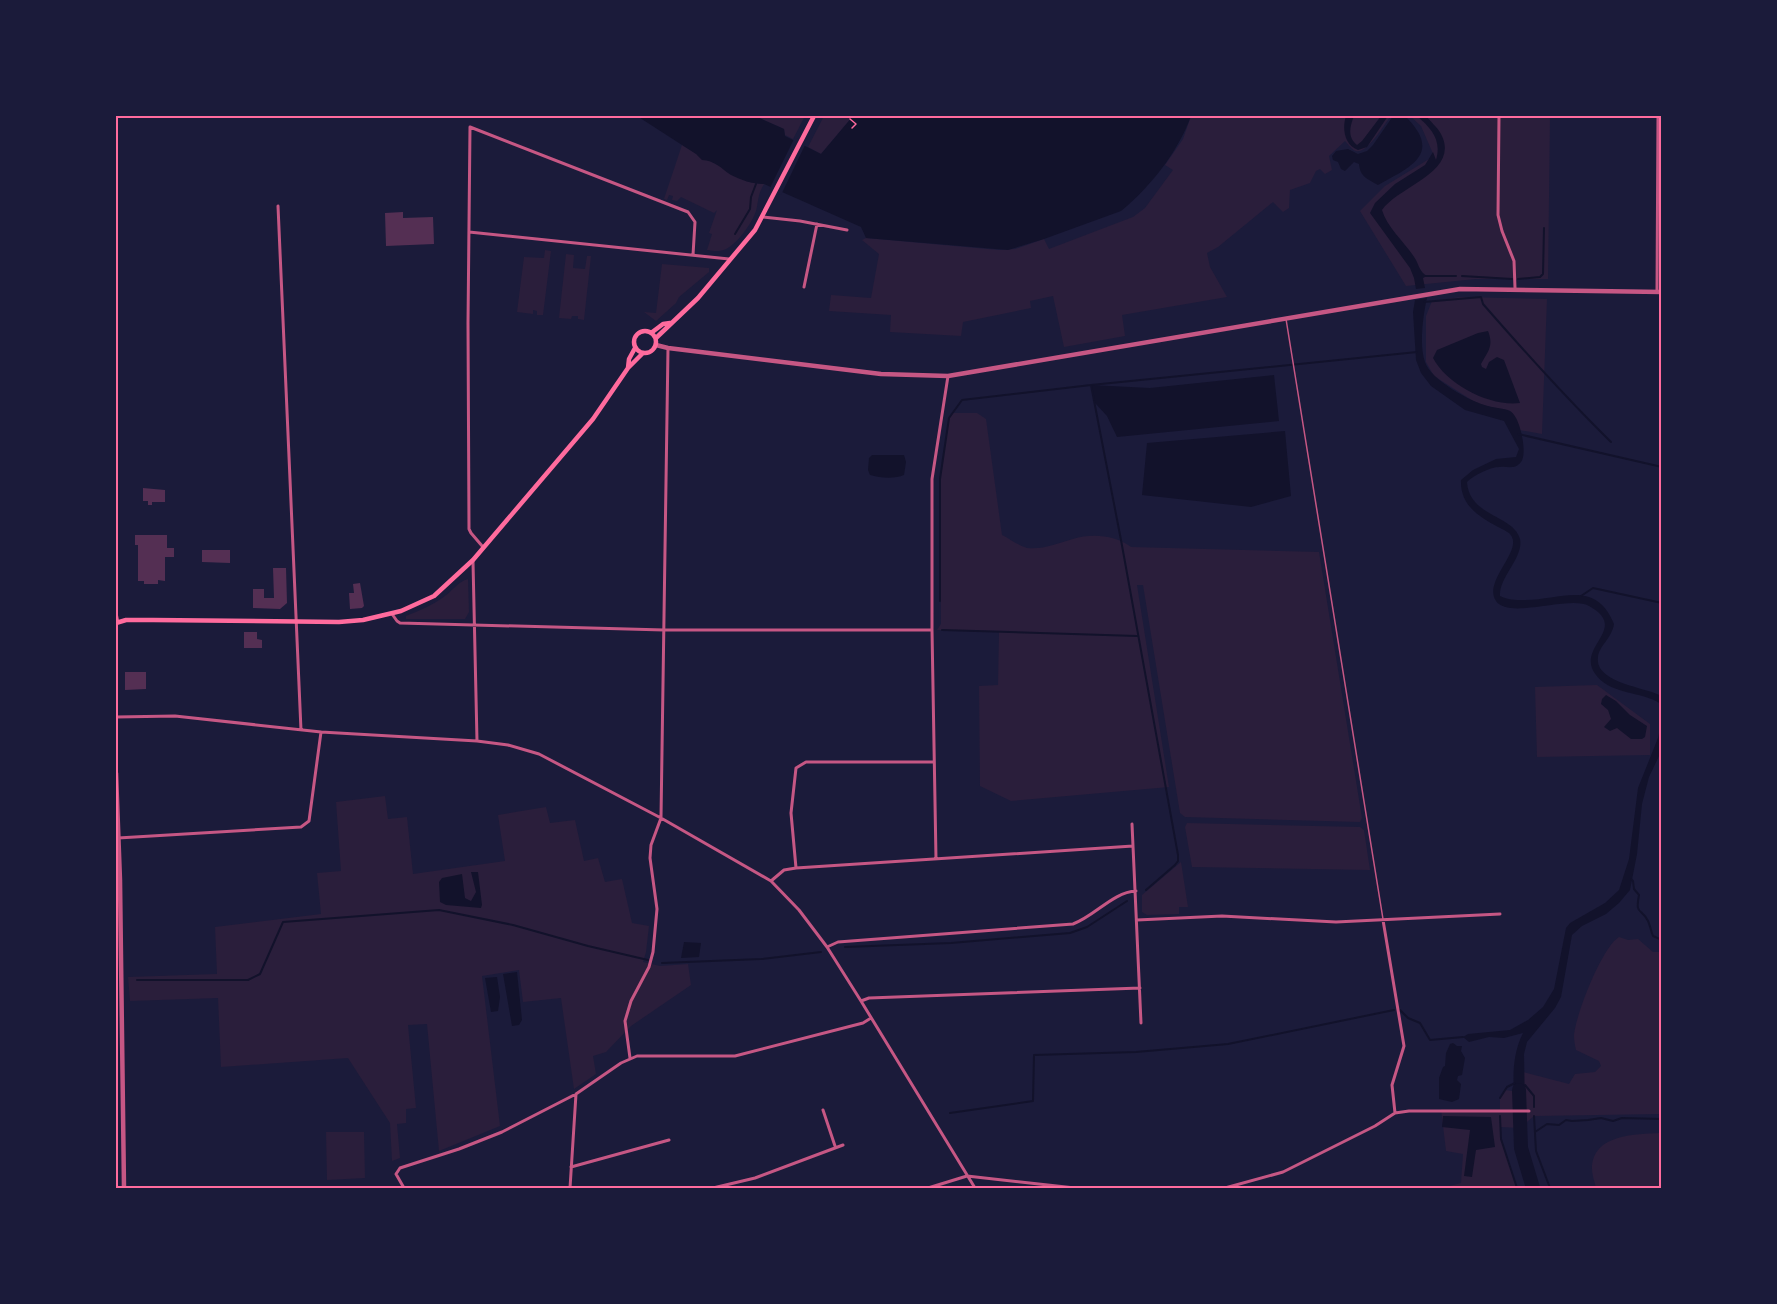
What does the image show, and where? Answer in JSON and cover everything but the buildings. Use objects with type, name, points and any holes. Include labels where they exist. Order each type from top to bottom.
[{"type":"main road","points":[[656,338],[698,298],[755,230],[814,116]]},
{"type":"main road","points":[[651,333],[663,324],[670,323]]},
{"type":"main road","points":[[117,623],[153,620],[347,621],[392,614],[434,596],[472,560],[593,418],[628,368],[643,353],[651,352],[656,345],[656,338],[651,333],[643,331],[636,336],[635,348],[629,359],[628,368]]},
{"type":"main road","points":[[635,348],[643,353]]},
{"type":"street","points":[[1499,116],[1498,215],[1514,261],[1515,288]]},
{"type":"street","points":[[656,345],[872,373],[948,376],[1460,289],[1515,288],[1659,292],[1658,116]]},
{"type":"street","points":[[483,547],[470,529],[470,127],[688,212],[695,222],[693,255]]},
{"type":"street","points":[[278,206],[302,730]]},
{"type":"street","points":[[763,217],[847,230]]},
{"type":"street","points":[[804,287],[817,224]]},
{"type":"street","points":[[469,232],[731,260]]},
{"type":"street","points":[[630,1058],[625,1021],[631,1001],[649,967],[653,952],[657,909],[650,858],[651,845],[661,818],[668,348]]},
{"type":"street","points":[[936,859],[933,762],[932,479],[948,376]]},
{"type":"street","points":[[116,403],[117,623]]},
{"type":"street","points":[[472,560],[477,741]]},
{"type":"street","points":[[392,614],[400,623],[664,630],[932,630]]},
{"type":"street","points":[[116,717],[175,716],[321,732],[477,741],[508,745],[539,754],[661,818],[771,881],[799,910],[861,1001],[975,1188]]},
{"type":"street","points":[[118,838],[302,827],[309,821],[321,732]]},
{"type":"street","points":[[796,868],[791,813],[796,768],[806,762],[933,762]]},
{"type":"street","points":[[116,773],[116,831],[120,880],[124,1188]]},
{"type":"street","points":[[1132,824],[1141,1023]]},
{"type":"street","points":[[771,881],[784,870],[796,868],[1133,846]]},
{"type":"street","points":[[826,947],[838,942],[1073,924],[1093,915],[1122,894],[1136,891]]},
{"type":"street","points":[[1137,920],[1222,916],[1336,922],[1500,914]]},
{"type":"street","points":[[1383,920],[1404,1046],[1392,1085],[1395,1113]]},
{"type":"street","points":[[861,1001],[869,998],[1140,988]]},
{"type":"street","points":[[404,1188],[396,1174],[400,1168],[502,1132],[576,1094],[630,1058],[637,1056],[735,1056],[863,1023],[871,1018]]},
{"type":"street","points":[[570,1188],[576,1094]]},
{"type":"street","points":[[823,1110],[835,1146]]},
{"type":"street","points":[[1225,1188],[1257,1181],[1306,1162],[1376,1126],[1395,1113],[1529,1111]]},
{"type":"street","points":[[571,1167],[669,1140]]},
{"type":"street","points":[[713,1188],[755,1178],[835,1146],[843,1145]]},
{"type":"street","points":[[928,1188],[967,1176],[1075,1188]]},
{"type":"lane","points":[[1285,318],[1383,920]]},
{"type":"path","points":[[850,119],[856,124],[852,128]]},
{"type":"shaded area","points":[[637,116],[755,116],[784,129],[785,136],[821,154],[853,116],[1191,116],[1165,165],[1121,211],[1008,250],[866,238],[861,227],[764,184],[739,179],[714,163],[702,160]]},
{"type":"shaded area","points":[[755,116],[805,116],[793,139],[785,135],[784,129]]},
{"type":"shaded area","points":[[824,116],[853,116],[821,154],[808,147]]},
{"type":"shaded area","points":[[1191,116],[1391,116],[1366,148],[1356,151],[1345,141],[1329,156],[1332,170],[1325,174],[1320,169],[1316,171],[1310,183],[1290,190],[1289,208],[1283,212],[1273,202],[1218,247],[1207,253],[1210,267],[1227,297],[1122,315],[1125,336],[1064,347],[1053,296],[1030,301],[1031,308],[963,322],[961,336],[890,332],[891,315],[829,311],[831,295],[871,298],[879,254],[862,240],[866,238],[999,250],[1015,249],[1044,239],[1049,249],[1133,217],[1145,208],[1173,170],[1165,165],[1183,139]]},
{"type":"shaded area","points":[[1346,116],[1354,116],[1351,135],[1357,145],[1381,116],[1388,116],[1367,147],[1358,150],[1353,148],[1345,136]]},
{"type":"shaded area","points":[[1393,116],[1406,117],[1417,130],[1422,141],[1422,150],[1411,165],[1378,185],[1363,175],[1359,164],[1354,162],[1345,171],[1341,169],[1338,162],[1333,160],[1332,156],[1336,151],[1348,149],[1358,154],[1367,151]]},
{"type":"shaded area","points":[[1410,116],[1550,116],[1548,279],[1476,279],[1406,286],[1360,211],[1385,186],[1434,156],[1421,126]]},
{"type":"shaded area","points":[[1417,116],[1426,116],[1440,132],[1445,147],[1442,159],[1425,177],[1390,201],[1382,210],[1388,223],[1412,254],[1421,271],[1427,276],[1423,278],[1425,288],[1416,289],[1410,268],[1370,213],[1375,203],[1395,184],[1425,165],[1433,152],[1436,160],[1438,146],[1434,135]]},
{"type":"shaded area","points":[[682,145],[744,180],[764,184],[751,221],[740,238],[724,250],[707,250],[712,234],[709,233],[717,210],[714,213],[681,197],[677,201],[672,200],[673,196],[669,195],[667,200],[664,199]]},
{"type":"shaded area","points":[[545,250],[551,251],[543,315],[537,315],[537,311],[533,310],[533,314],[517,312],[524,257],[544,258]]},
{"type":"shaded area","points":[[566,254],[574,255],[573,268],[585,269],[587,256],[591,256],[584,320],[578,319],[578,316],[572,316],[571,319],[559,318]]},
{"type":"shaded area","points":[[662,264],[709,268],[709,272],[679,297],[676,303],[656,321],[644,312],[656,313]]},
{"type":"shaded area","points":[[1461,297],[1547,299],[1542,434],[1519,430],[1517,420],[1510,411],[1473,401],[1434,376],[1426,362],[1426,316],[1432,301]]},
{"type":"shaded area","points":[[1427,298],[1422,339],[1423,355],[1429,369],[1443,383],[1462,395],[1481,404],[1510,411],[1517,420],[1522,435],[1524,451],[1519,464],[1514,467],[1496,467],[1487,470],[1467,482],[1475,502],[1509,525],[1520,539],[1518,553],[1503,582],[1500,596],[1523,600],[1575,595],[1587,596],[1597,601],[1606,610],[1614,624],[1611,634],[1599,653],[1599,666],[1604,673],[1622,683],[1661,696],[1661,704],[1618,690],[1596,675],[1591,665],[1592,656],[1604,631],[1605,623],[1600,614],[1589,606],[1568,603],[1513,608],[1503,606],[1496,601],[1493,593],[1494,585],[1511,551],[1512,537],[1508,532],[1484,519],[1472,509],[1461,489],[1461,480],[1473,470],[1496,459],[1516,457],[1519,449],[1504,421],[1465,410],[1431,386],[1421,373],[1416,360],[1413,312],[1415,300]]},
{"type":"shaded area","points":[[1488,331],[1490,345],[1481,364],[1482,367],[1486,369],[1489,362],[1497,357],[1504,360],[1520,403],[1496,401],[1471,392],[1448,377],[1433,358],[1437,350]]},
{"type":"shaded area","points":[[1274,375],[1279,421],[1117,437],[1107,416],[1095,403],[1091,385],[1150,388]]},
{"type":"shaded area","points":[[953,413],[977,413],[986,419],[1002,535],[1024,547],[1045,547],[1080,537],[1095,536],[1118,540],[1131,547],[1319,552],[1362,818],[1360,822],[1185,817],[1180,813],[1143,585],[1137,585],[1169,787],[1011,801],[980,786],[979,686],[998,685],[999,632],[937,630],[941,624],[940,479],[949,419]]},
{"type":"shaded area","points":[[1285,431],[1291,496],[1251,507],[1142,495],[1147,443]]},
{"type":"shaded area","points":[[872,455],[904,455],[906,462],[904,475],[887,478],[870,475],[869,458]]},
{"type":"shaded area","points":[[468,579],[469,612],[465,619],[406,619],[406,616],[436,602]]},
{"type":"shaded area","points":[[1597,685],[1650,724],[1650,755],[1537,757],[1535,687]]},
{"type":"shaded area","points":[[1606,695],[1647,726],[1645,737],[1631,739],[1617,728],[1610,731],[1604,727],[1611,719],[1608,710],[1601,704]]},
{"type":"shaded area","points":[[1661,725],[1661,752],[1649,777],[1642,804],[1637,854],[1630,890],[1606,914],[1582,926],[1572,935],[1561,997],[1555,1008],[1527,1042],[1524,1054],[1525,1108],[1515,1108],[1513,1079],[1515,1060],[1523,1033],[1504,1038],[1489,1037],[1469,1042],[1463,1037],[1468,1034],[1510,1030],[1528,1020],[1543,1007],[1554,989],[1566,928],[1570,923],[1605,903],[1619,890],[1629,859],[1638,788]]},
{"type":"shaded area","points":[[385,796],[388,819],[407,817],[413,874],[505,861],[498,815],[546,807],[550,823],[575,820],[584,861],[598,858],[605,882],[622,879],[632,923],[649,926],[643,962],[660,966],[688,964],[691,985],[631,1026],[606,1052],[593,1056],[596,1074],[574,1089],[561,998],[523,1002],[519,970],[482,976],[500,1126],[439,1151],[427,1024],[408,1025],[416,1108],[406,1109],[406,1123],[397,1124],[400,1158],[392,1161],[390,1123],[348,1058],[221,1067],[218,998],[130,1001],[128,977],[217,974],[215,927],[321,914],[317,873],[341,871],[336,802]]},
{"type":"shaded area","points":[[1187,823],[1360,827],[1364,830],[1370,870],[1192,867],[1185,827]]},
{"type":"shaded area","points":[[1181,862],[1188,907],[1179,907],[1179,914],[1147,915],[1142,912],[1142,895]]},
{"type":"shaded area","points":[[471,872],[478,872],[481,908],[446,905],[440,902],[439,882],[442,878],[462,874],[465,898],[471,901],[476,892]]},
{"type":"shaded area","points":[[1619,937],[1628,940],[1638,939],[1653,952],[1661,952],[1661,1114],[1534,1116],[1520,1128],[1500,1127],[1501,1139],[1517,1188],[1441,1188],[1461,1183],[1463,1154],[1446,1151],[1441,1109],[1500,1109],[1500,1098],[1505,1090],[1519,1092],[1519,1071],[1569,1084],[1575,1074],[1595,1072],[1601,1066],[1599,1061],[1576,1050],[1574,1036],[1590,983],[1605,954]]},
{"type":"shaded area","points":[[684,942],[701,943],[699,957],[681,958]]},
{"type":"shaded area","points":[[517,972],[522,1020],[519,1025],[512,1026],[503,974]]},
{"type":"shaded area","points":[[497,977],[500,997],[498,1011],[491,1012],[485,978]]},
{"type":"shaded area","points":[[1450,1044],[1462,1046],[1461,1051],[1465,1058],[1462,1075],[1458,1076],[1457,1080],[1461,1084],[1459,1099],[1452,1102],[1439,1099],[1439,1078],[1445,1066],[1446,1053]]},
{"type":"shaded area","points":[[1443,1116],[1491,1117],[1495,1147],[1476,1150],[1472,1177],[1464,1176],[1470,1130],[1442,1127]]},
{"type":"shaded area","points":[[326,1132],[364,1132],[365,1178],[327,1180]]},
{"type":"shaded area","points":[[1661,1133],[1661,1188],[1596,1188],[1592,1169],[1594,1157],[1607,1142],[1640,1134]]},
{"type":"pier","points":[[795,137],[806,143],[781,195],[769,190]]},
{"type":"waterway","points":[[735,234],[750,209],[751,197],[756,184]]},
{"type":"waterway","points":[[1518,279],[1540,277],[1543,274],[1544,228]]},
{"type":"waterway","points":[[1426,276],[1456,276]]},
{"type":"waterway","points":[[1462,276],[1512,279]]},
{"type":"waterway","points":[[1424,302],[1481,297],[1483,304],[1530,357],[1611,442]]},
{"type":"waterway","points":[[940,601],[940,479],[949,418],[962,400],[1417,352]]},
{"type":"waterway","points":[[1091,385],[1178,855],[1175,865],[1146,890]]},
{"type":"waterway","points":[[1518,434],[1662,467]]},
{"type":"waterway","points":[[1581,596],[1593,588],[1662,603]]},
{"type":"waterway","points":[[942,630],[1137,636]]},
{"type":"waterway","points":[[1631,879],[1639,895],[1638,909],[1648,921],[1653,936],[1662,940]]},
{"type":"waterway","points":[[845,947],[951,943],[1070,933],[1087,927],[1127,901]]},
{"type":"waterway","points":[[137,980],[248,980],[260,974],[283,922],[439,910],[513,925],[648,960]]},
{"type":"waterway","points":[[662,963],[761,959],[821,952]]},
{"type":"waterway","points":[[950,1113],[1033,1101],[1034,1055],[1136,1052],[1228,1044],[1394,1010]]},
{"type":"waterway","points":[[1400,1010],[1408,1018],[1420,1023],[1430,1040],[1463,1037]]},
{"type":"waterway","points":[[1500,1098],[1507,1087],[1515,1083]]},
{"type":"waterway","points":[[1525,1085],[1534,1096],[1534,1107]]},
{"type":"waterway","points":[[1519,1090],[1521,1148],[1533,1188]]},
{"type":"waterway","points":[[1500,1116],[1501,1139],[1517,1188]]},
{"type":"waterway","points":[[1534,1116],[1536,1151],[1550,1188]]},
{"type":"waterway","points":[[1535,1132],[1547,1124],[1559,1125],[1566,1120],[1662,1119]]}]
